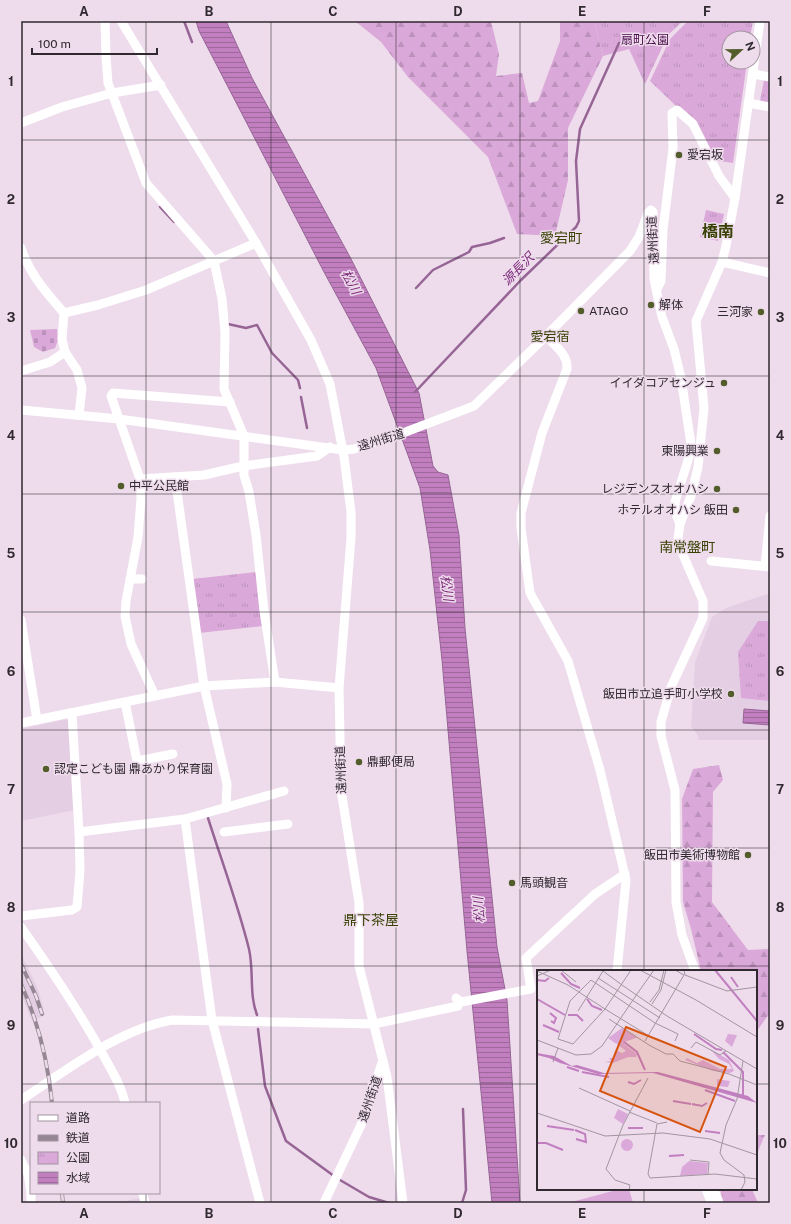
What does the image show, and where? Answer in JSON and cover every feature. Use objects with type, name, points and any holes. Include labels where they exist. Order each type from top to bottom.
[{"type":"street","points":[[105,21],[108,83],[146,183],[214,261],[222,299],[225,332],[224,389],[244,436],[243,466],[250,492],[265,618],[275,682]]},
{"type":"street","points":[[21,410],[118,419],[343,450],[330,384],[318,355],[256,243],[121,21]]},
{"type":"street","points":[[695,970],[682,935],[676,902],[675,790],[661,736],[661,722],[669,693],[686,651],[703,618],[704,611],[703,601],[681,550],[678,538],[680,524],[691,496],[698,467],[704,408],[696,321],[722,262],[735,198],[760,21]]},
{"type":"street","points":[[753,74],[770,77]]},
{"type":"street","points":[[21,123],[62,107],[112,93],[161,86]]},
{"type":"street","points":[[748,104],[770,107]]},
{"type":"street","name":"遠州街道","points":[[656,290],[661,281],[663,230],[673,148],[672,113],[677,110],[692,124],[719,176],[735,198]]},
{"type":"street","name":"遠州街道","points":[[324,1203],[361,1125],[383,1059],[374,1024],[370,1015],[359,966],[359,903],[341,790],[339,688],[351,538],[351,512],[343,450],[354,449],[395,436],[474,406],[630,251],[639,237],[648,213],[651,210],[654,217],[652,241],[656,290]]},
{"type":"street","points":[[64,313],[98,305],[146,290],[256,243]]},
{"type":"street","points":[[21,248],[29,270],[36,282],[64,313],[62,339],[64,352],[77,370],[82,388],[79,415]]},
{"type":"street","points":[[722,262],[770,273]]},
{"type":"street","points":[[656,290],[662,317],[674,349],[688,416],[691,444],[689,457],[675,502],[676,514],[680,524]]},
{"type":"street","points":[[546,336],[563,354],[567,364],[567,369],[542,433],[521,513],[521,528],[530,592],[568,661],[600,770],[625,874],[626,880],[617,970]]},
{"type":"street","points":[[21,371],[50,362],[64,352]]},
{"type":"street","points":[[156,696],[131,644],[125,616],[138,537],[141,499],[140,478],[111,396],[113,393],[230,402]]},
{"type":"street","points":[[140,478],[204,475],[243,466],[317,456],[330,447]]},
{"type":"street","points":[[175,477],[204,686],[227,784],[226,808]]},
{"type":"street","points":[[711,561],[768,567],[770,516]]},
{"type":"street","points":[[130,579],[142,580]]},
{"type":"street","points":[[21,620],[37,720]]},
{"type":"street","points":[[21,723],[204,686],[275,682],[339,688]]},
{"type":"street","points":[[125,702],[137,761],[173,754]]},
{"type":"street","points":[[21,916],[72,910],[77,907],[80,871],[79,832],[72,713]]},
{"type":"street","points":[[79,832],[185,819],[284,791]]},
{"type":"street","points":[[185,819],[212,1020],[260,1203]]},
{"type":"street","points":[[224,832],[288,824]]},
{"type":"street","points":[[21,1100],[100,1050],[138,1029],[159,1022],[173,1020],[212,1020],[280,1023],[374,1024],[458,1002],[527,990],[531,988],[526,958],[595,894],[625,874]]},
{"type":"street","points":[[21,927],[59,982],[100,1050],[120,1087],[125,1102]]},
{"type":"street","points":[[383,1059],[403,1203]]},
{"type":"street","points":[[21,1160],[28,1174],[30,1187]]},
{"type":"street","points":[[706,1190],[710,1199],[718,1202]]},
{"type":"street","points":[[714,1190],[718,1202]]},
{"type":"shaded area","name":"飯田市立追手町小学校","points":[[770,593],[770,740],[699,740],[697,734],[691,727],[695,662],[712,617],[726,608]]},
{"type":"shaded area","name":"認定こども園 鼎あかり保育園","points":[[67,719],[69,722],[75,810],[21,821],[21,729]]},
{"type":"shaded area","points":[[21,954],[38,989],[45,1015],[32,1021],[21,994]]},
{"type":"shaded area","points":[[141,1198],[142,1203],[116,1203]]},
{"type":"green space","points":[[355,21],[491,21],[499,54],[496,76],[522,73],[529,103],[538,101],[560,41],[560,21],[594,21],[603,56],[568,128],[568,180],[555,236],[517,234],[488,157],[408,77],[381,42]]},
{"type":"green space","name":"扇町公園","points":[[594,21],[683,21],[668,35],[645,84],[629,49],[603,56]]},
{"type":"green space","points":[[688,21],[753,21],[751,30],[721,30],[721,70],[746,70],[733,163],[714,160],[687,114],[675,105],[650,81],[670,39]]},
{"type":"green space","points":[[764,80],[770,81],[770,103],[760,101]]},
{"type":"green space","points":[[706,210],[724,214],[718,241],[700,237]]},
{"type":"green space","points":[[57,329],[58,340],[55,348],[43,352],[34,347],[30,330]]},
{"type":"green space","points":[[256,572],[263,626],[199,633],[192,579]]},
{"type":"green space","points":[[758,621],[770,621],[770,701],[741,698],[738,652]]},
{"type":"green space","points":[[719,765],[723,780],[713,792],[712,902],[748,950],[770,949],[770,1013],[757,1031],[757,970],[701,970],[683,902],[682,799],[693,769]]},
{"type":"green space","points":[[757,1135],[765,1135],[757,1154]]},
{"type":"green space","points":[[616,1190],[629,1190],[633,1203],[568,1203]]},
{"type":"green space","points":[[720,1190],[752,1190],[758,1203],[724,1203]]},
{"type":"water","name":"松川","points":[[196,21],[226,21],[252,78],[350,257],[419,393],[433,466],[438,472],[448,475],[459,535],[465,628],[497,947],[507,1000],[520,1203],[492,1203],[467,951],[442,660],[430,550],[420,488],[376,368],[324,272],[199,31]]},
{"type":"water","points":[[744,709],[770,711],[770,725],[743,723]]},
{"type":"waterway","points":[[184,21],[192,42]]},
{"type":"waterway","name":"源長沢","points":[[415,392],[521,280],[576,227],[579,221],[576,161],[580,129],[619,43]]},
{"type":"waterway","points":[[160,207],[174,222]]},
{"type":"waterway","points":[[416,288],[433,270],[469,252],[472,247],[504,238]]},
{"type":"waterway","points":[[228,324],[246,328],[257,325],[272,353],[298,380],[300,388]]},
{"type":"waterway","points":[[301,397],[307,428]]},
{"type":"waterway","points":[[208,818],[235,900],[249,949],[252,991],[257,1015]]},
{"type":"waterway","points":[[258,1029],[265,1086],[286,1141],[334,1176]]},
{"type":"waterway","points":[[462,1203],[466,1190],[463,1109]]},
{"type":"waterway","points":[[340,1180],[369,1197],[389,1203]]},
{"type":"railway","points":[[21,964],[36,996],[42,1014]]},
{"type":"railway","points":[[21,984],[41,1042],[48,1073],[52,1102]]},
{"type":"railway","points":[[62,1194],[63,1203]]},
{"type":"place","name":"愛宕坂","points":[[679,155]]},
{"type":"place","name":"解体","points":[[651,305]]},
{"type":"place","name":"ATAGO","points":[[581,311]]},
{"type":"place","name":"三河家","points":[[761,312]]},
{"type":"place","name":"イイダコアセンジュ","points":[[724,383]]},
{"type":"place","name":"東陽興業","points":[[717,451]]},
{"type":"place","name":"中平公民館","points":[[121,486]]},
{"type":"place","name":"レジデンスオオハシ","points":[[717,489]]},
{"type":"place","name":"ホテルオオハシ 飯田","points":[[736,510]]},
{"type":"place","name":"飯田市立追手町小学校","points":[[731,694]]},
{"type":"place","name":"鼎郵便局","points":[[359,762]]},
{"type":"place","name":"認定こども園 鼎あかり保育園","points":[[46,769]]},
{"type":"place","name":"飯田市美術博物館","points":[[748,855]]},
{"type":"place","name":"馬頭観音","points":[[512,883]]},
{"type":"district","name":"橋南","points":[[718,231]]},
{"type":"district","name":"愛宕町","points":[[561,238]]},
{"type":"district","name":"愛宕宿","points":[[550,336]]},
{"type":"district","name":"南常盤町","points":[[687,547]]},
{"type":"district","name":"鼎下茶屋","points":[[371,920]]}]
